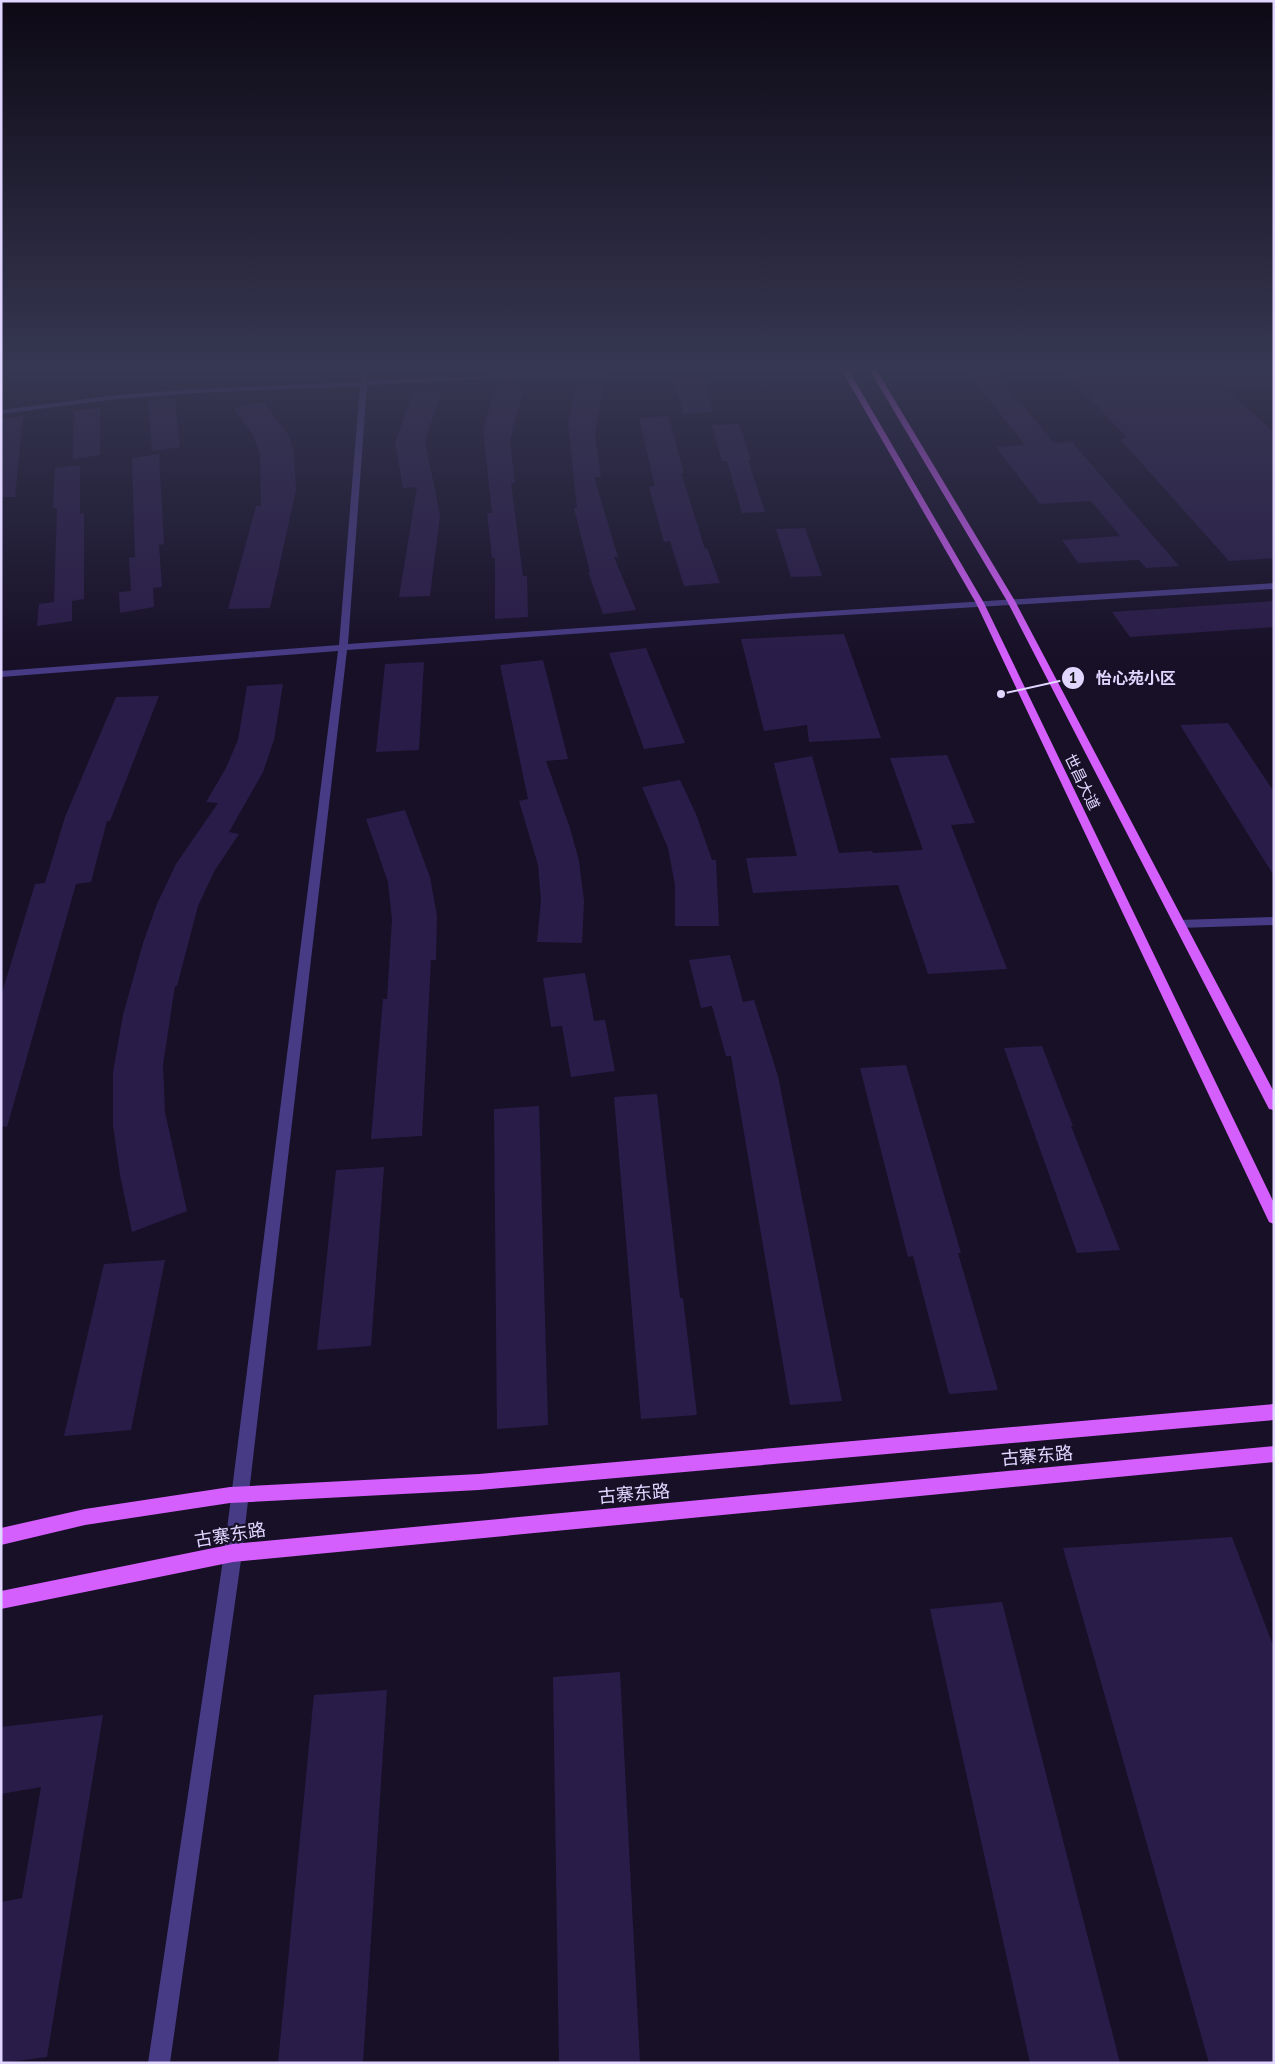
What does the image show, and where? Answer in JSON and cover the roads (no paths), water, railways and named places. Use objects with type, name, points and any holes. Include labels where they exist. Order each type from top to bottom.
[{"type":"main road","name":"世昌大道","points":[[899,465],[980,604],[1274,1218]]},
{"type":"main road","name":"世昌大道","points":[[929,465],[1011,601],[1274,1106]]},
{"type":"main road","name":"古寨东路","points":[[1,1538],[84,1517],[240,1494],[479,1482],[1274,1412]]},
{"type":"main road","name":"古寨东路","points":[[1,1600],[233,1553],[1274,1454]]},
{"type":"street","points":[[159,2063],[233,1553],[343,646],[357,465]]},
{"type":"street","points":[[1,674],[343,646],[1011,601],[1274,586]]},
{"type":"street","points":[[1179,924],[1274,921]]},
{"type":"place","name":"怡心苑小区","points":[[1001,694]]}]
